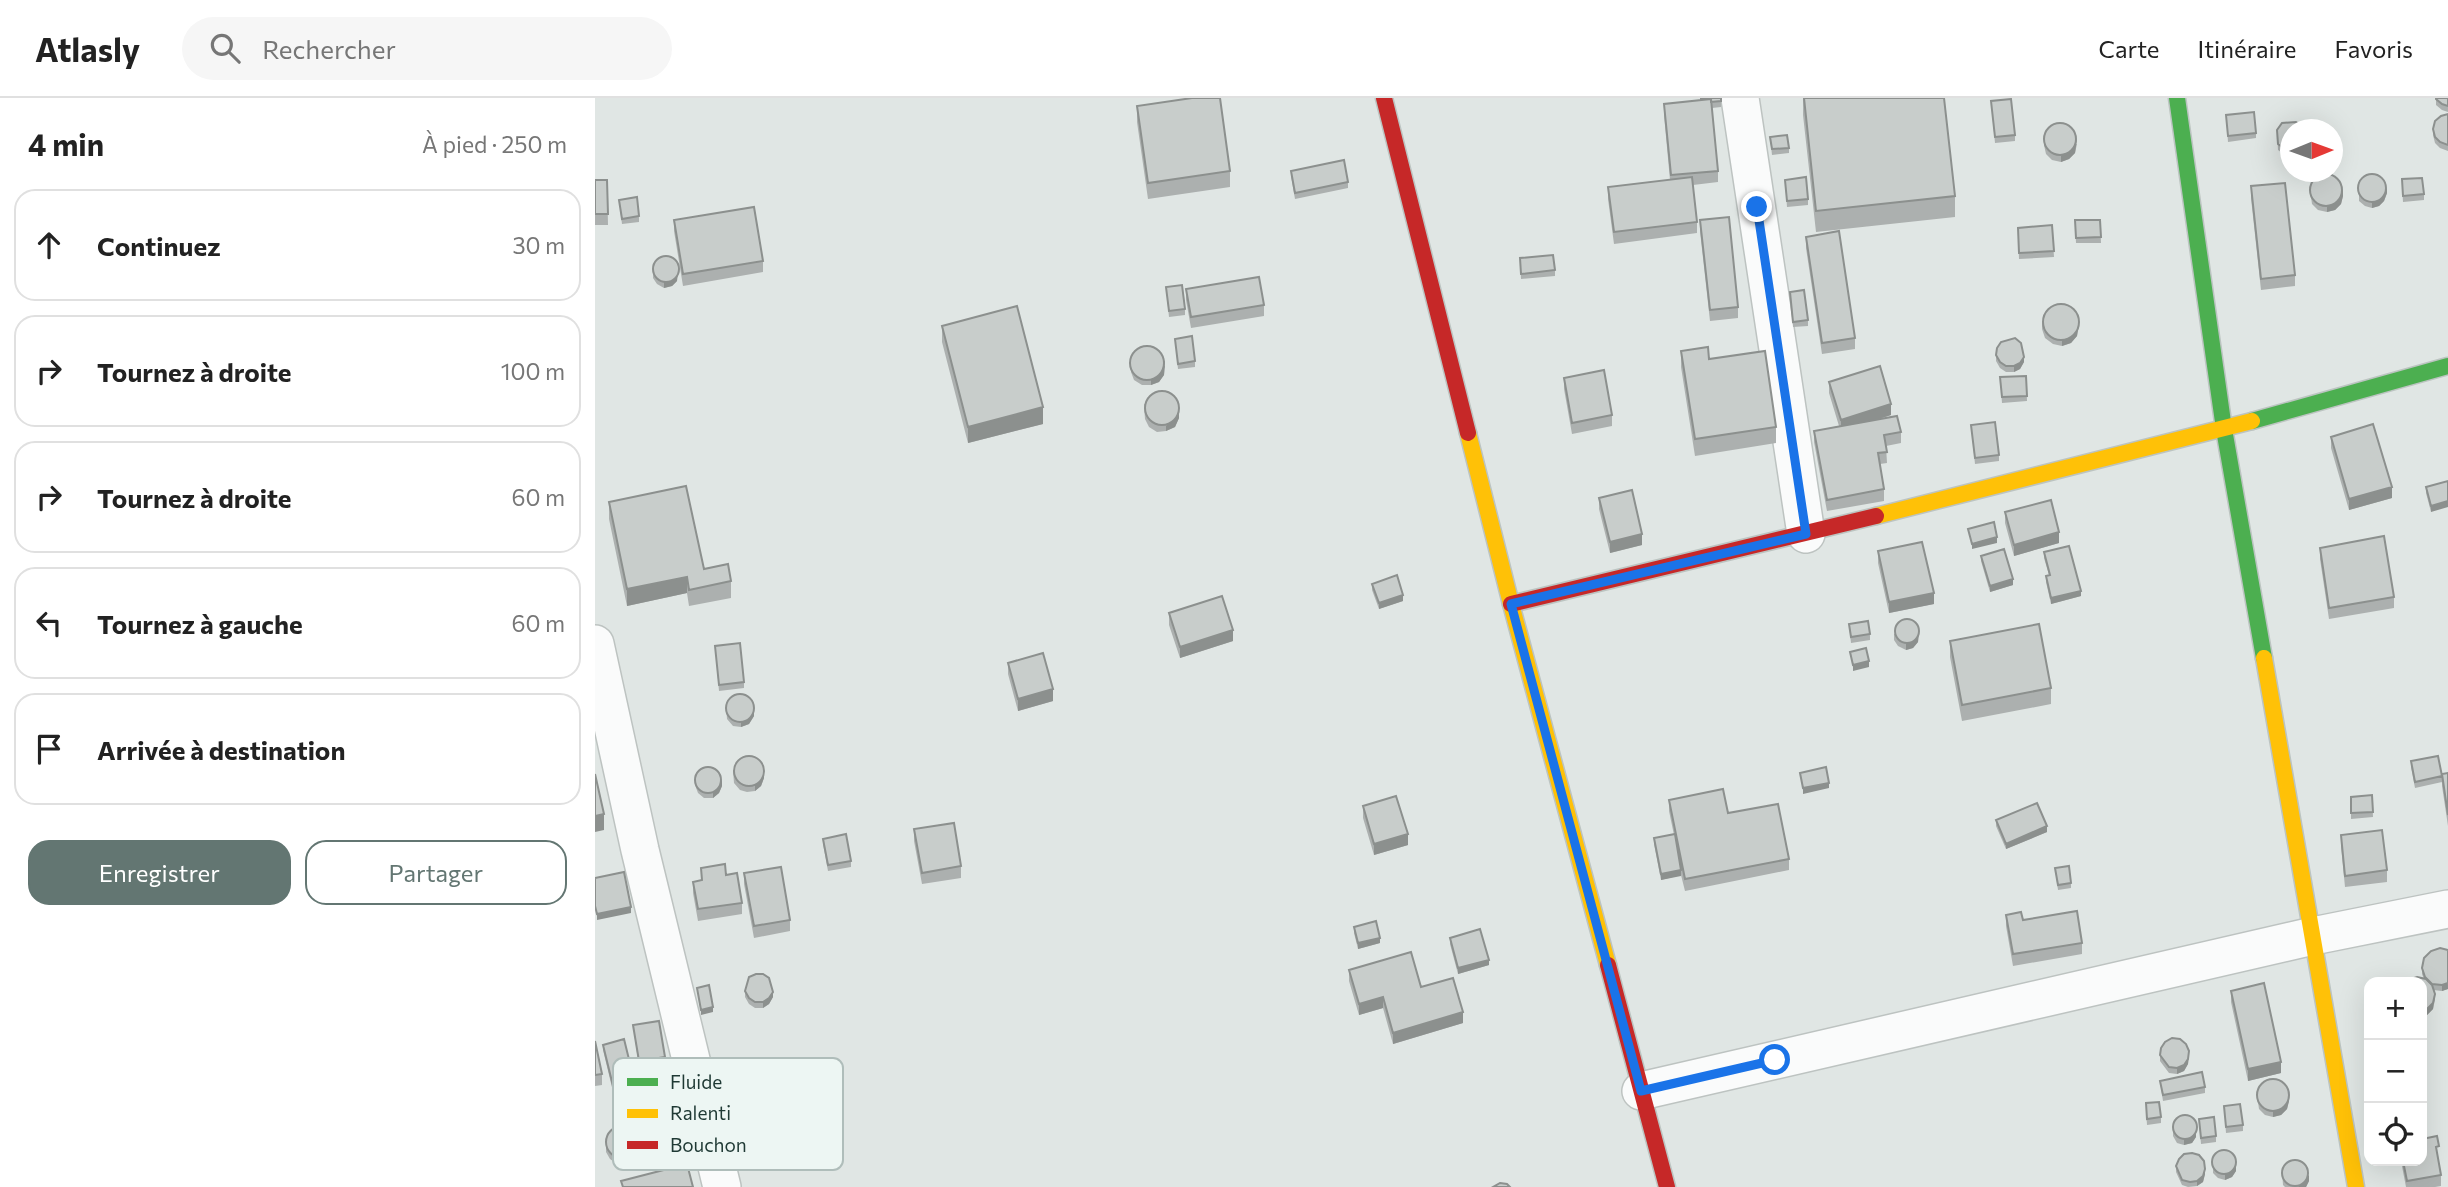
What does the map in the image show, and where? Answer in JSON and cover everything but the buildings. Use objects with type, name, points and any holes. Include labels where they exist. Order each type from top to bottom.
[{"type":"street","points":[[1384,98],[1511,604],[1667,1187]]},
{"type":"street","points":[[1740,98],[1806,534]]},
{"type":"street","points":[[2178,98],[2224,429],[2356,1187]]},
{"type":"street","points":[[1511,604],[1806,534],[2224,429],[2448,366]]},
{"type":"street","points":[[595,644],[640,850],[691,1058]]},
{"type":"street","points":[[1641,1091],[2313,936],[2448,909]]},
{"type":"traffic: fast","points":[[2177,98],[2224,429],[2264,658]]},
{"type":"traffic: fast","points":[[2252,421],[2448,366]]},
{"type":"traffic: slow","points":[[1876,516],[2252,421]]},
{"type":"traffic: slow","points":[[1468,433],[1608,965]]},
{"type":"traffic: slow","points":[[2264,658],[2356,1187]]},
{"type":"traffic: jam","points":[[1384,98],[1468,433]]},
{"type":"traffic: jam","points":[[1511,604],[1876,516]]},
{"type":"traffic: jam","points":[[1608,965],[1667,1187]]},
{"type":"route","points":[[1757,207],[1806,534],[1511,604],[1641,1091],[1775,1060]]}]
